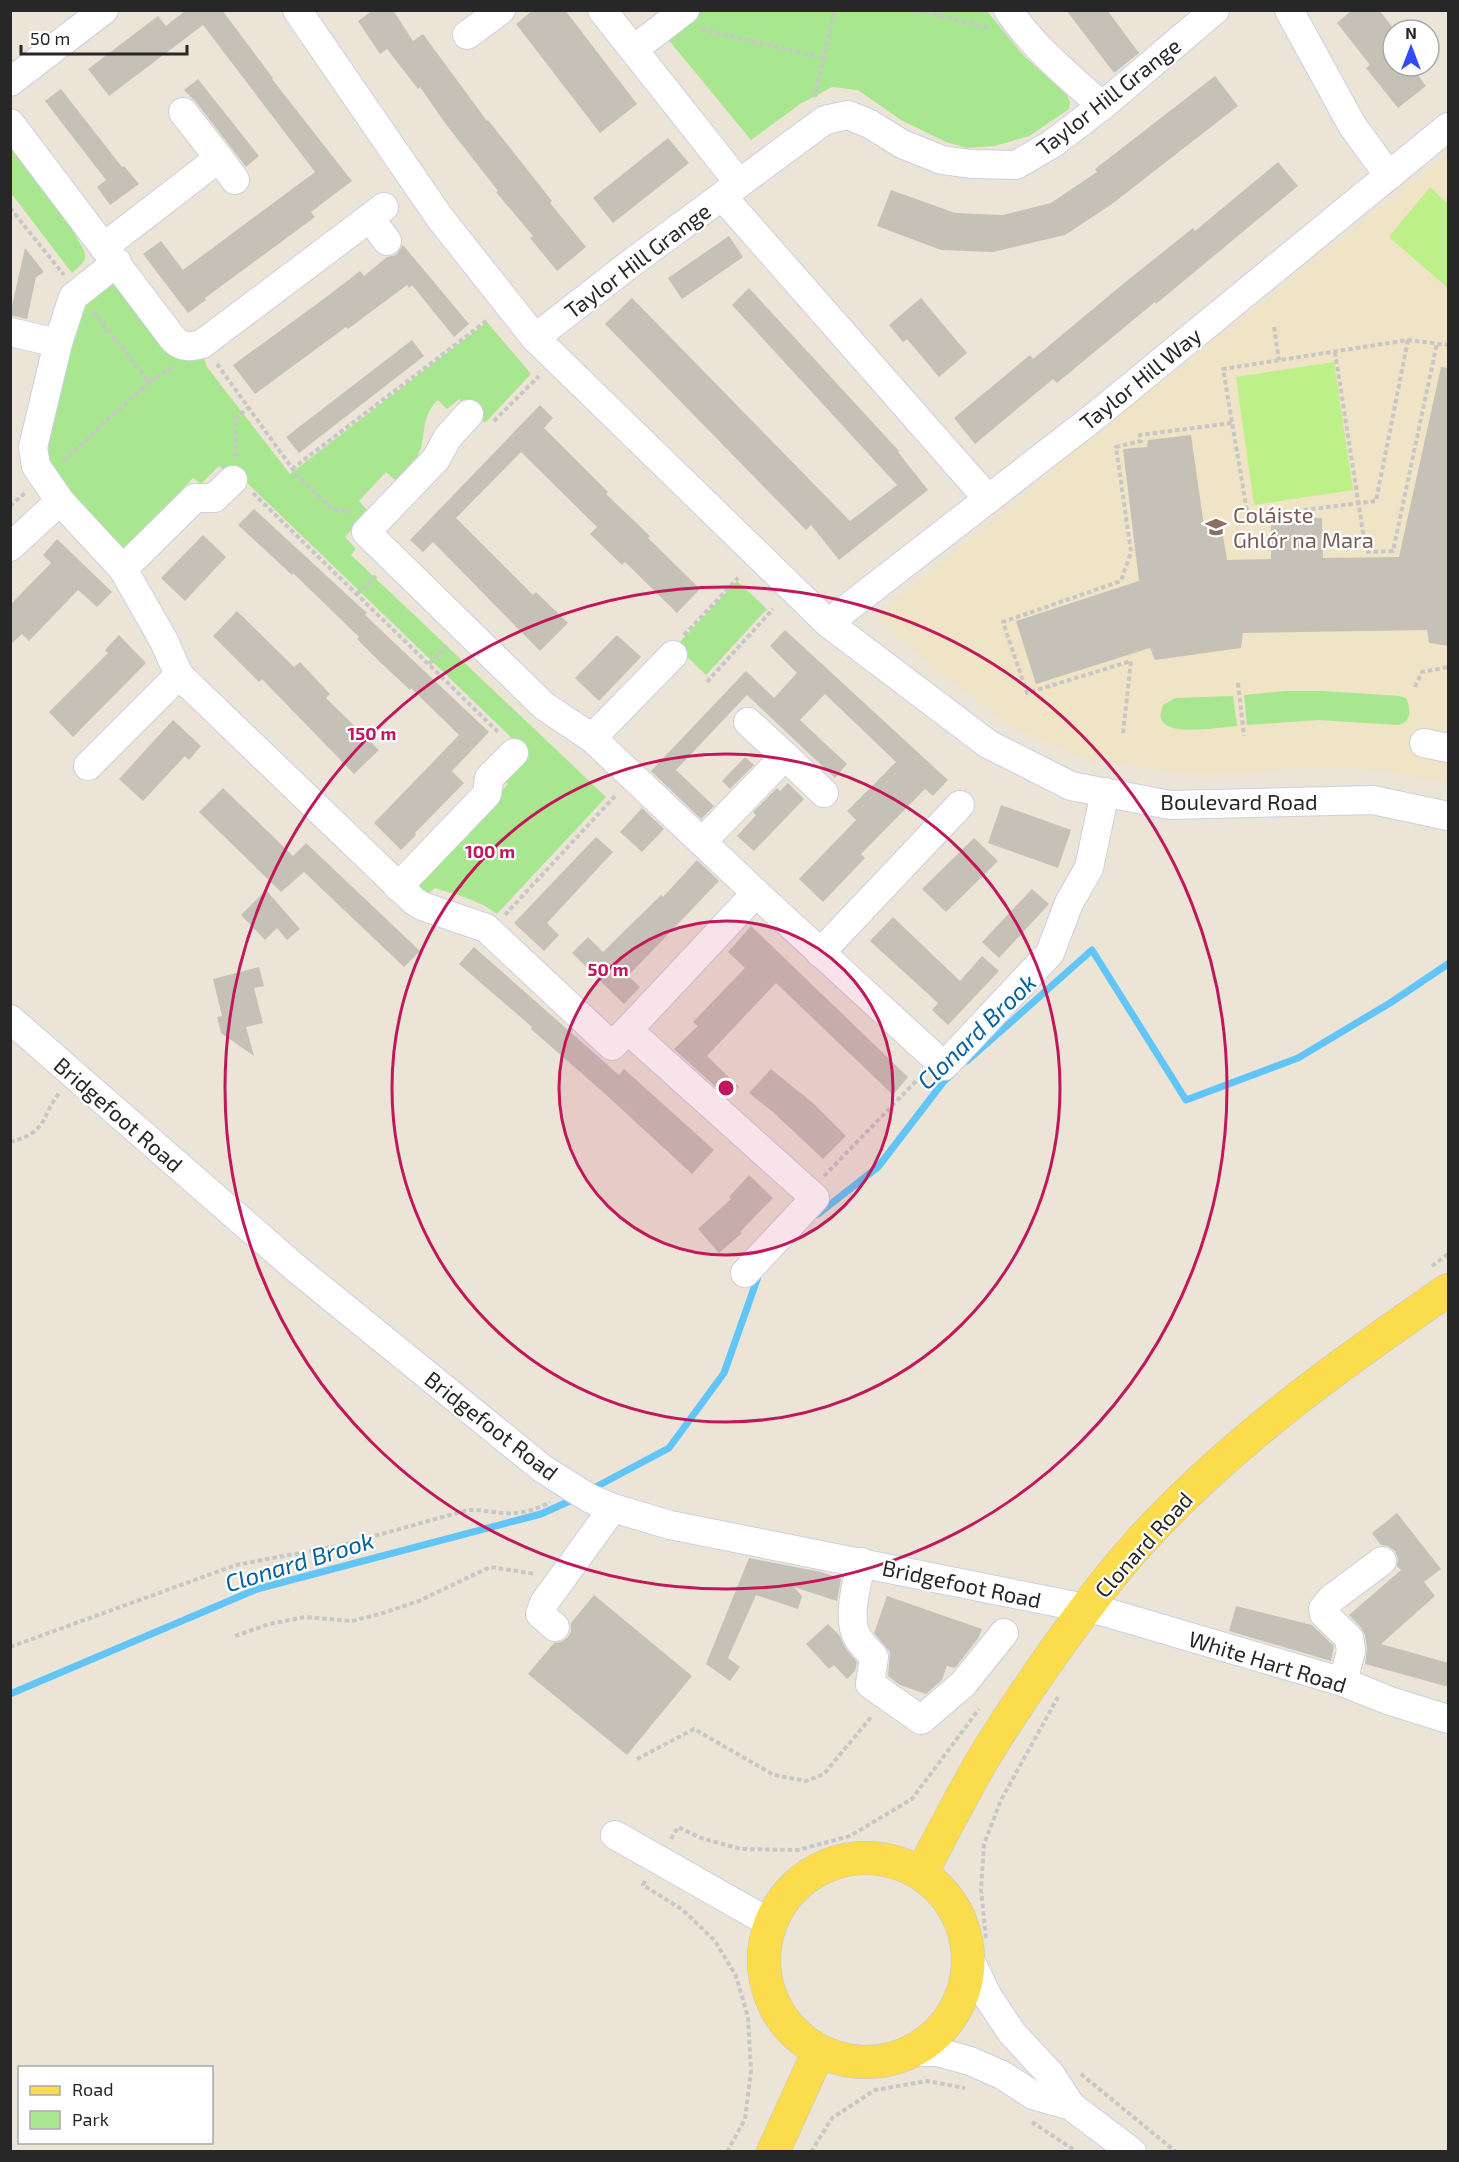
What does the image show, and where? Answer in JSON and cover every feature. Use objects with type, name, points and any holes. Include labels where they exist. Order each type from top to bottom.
[{"type":"main road","name":"Clonard Road","points":[[921,1874],[980,1765],[1028,1689],[1085,1608],[1150,1531],[1206,1477],[1266,1425],[1329,1375],[1449,1290]]},
{"type":"main road","points":[[864,1858],[893,1861],[921,1874],[940,1889],[955,1909],[964,1932],[978,1950],[958,2004],[945,2024],[930,2040],[911,2052],[881,2061],[849,2061],[819,2051],[795,2033],[776,2009],[766,1982],[764,1962],[770,1923],[785,1897],[807,1876],[834,1863],[864,1858]]},
{"type":"main road","points":[[773,2151],[819,2051]]},
{"type":"street","points":[[10,82],[104,10]]},
{"type":"street","name":"Boulevard Road","points":[[297,10],[440,218],[535,338],[828,623],[988,744],[1071,786],[1170,805],[1373,800],[1449,816]]},
{"type":"street","points":[[467,35],[501,10]]},
{"type":"street","points":[[602,10],[634,48],[731,189],[988,499]]},
{"type":"street","name":"Taylor Hill Grange","points":[[535,338],[630,264],[825,120],[848,115],[870,124],[902,144],[942,160],[971,164],[1016,165],[1052,144],[1102,106],[1215,10]]},
{"type":"street","points":[[1289,10],[1352,125],[1389,176]]},
{"type":"street","points":[[634,48],[677,16]]},
{"type":"street","points":[[1012,17],[1051,59],[1102,106]]},
{"type":"street","points":[[183,112],[227,169],[111,254],[78,292],[69,306],[58,343],[33,447],[36,466],[60,501],[123,569],[164,641],[179,675],[398,887],[422,906],[486,928],[612,1046],[756,893]]},
{"type":"street","points":[[10,123],[179,345],[187,347],[202,344],[377,212],[387,240]]},
{"type":"street","name":"Taylor Hill Way","points":[[828,623],[1094,417],[1449,127]]},
{"type":"street","points":[[10,332],[58,343]]},
{"type":"street","points":[[469,414],[456,444],[436,459],[366,532],[544,706],[591,738],[944,1066],[1050,953],[1069,903],[1089,868],[1105,792]]},
{"type":"street","points":[[123,569],[195,498],[214,498],[240,479]]},
{"type":"street","points":[[10,547],[60,501]]},
{"type":"street","points":[[591,738],[675,648]]},
{"type":"street","points":[[88,766],[179,675]]},
{"type":"street","points":[[748,722],[824,793]]},
{"type":"street","points":[[398,887],[487,794],[489,778],[509,745]]},
{"type":"street","points":[[702,842],[784,756]]},
{"type":"street","points":[[820,953],[960,805]]},
{"type":"street","name":"Bridgefoot Road","points":[[10,1019],[298,1270],[543,1469],[589,1498],[613,1508],[670,1525],[1085,1608]]},
{"type":"street","points":[[628,1030],[816,1198],[746,1273]]},
{"type":"street","points":[[555,1627],[540,1614],[544,1603],[613,1508]]},
{"type":"street","points":[[1343,1682],[1351,1651],[1349,1638],[1324,1614],[1323,1609],[1331,1599],[1382,1561]]},
{"type":"street","points":[[862,1562],[853,1598],[856,1637],[874,1657],[870,1684],[921,1720],[963,1684],[1004,1633]]},
{"type":"street","name":"White Hart Road","points":[[1085,1608],[1343,1682],[1390,1701],[1449,1719]]},
{"type":"street","points":[[615,1835],[770,1923]]},
{"type":"street","points":[[978,1950],[988,1997],[1012,2033],[1051,2075],[1071,2106]]},
{"type":"street","points":[[911,2052],[938,2052],[970,2061],[1002,2075],[1033,2095],[1071,2106],[1132,2151]]},
{"type":"path","points":[[825,120],[815,94],[835,10]]},
{"type":"path","points":[[918,10],[1006,32],[1012,17]]},
{"type":"path","points":[[677,16],[823,58]]},
{"type":"path","points":[[10,208],[149,382]]},
{"type":"path","points":[[292,469],[489,318]]},
{"type":"path","points":[[1274,327],[1279,360]]},
{"type":"path","points":[[1408,340],[1376,501],[1248,517],[1223,369],[1408,340],[1449,345]]},
{"type":"path","points":[[1335,352],[1366,552],[1393,551],[1437,343]]},
{"type":"path","points":[[202,344],[249,406],[292,469],[332,509],[356,512]]},
{"type":"path","points":[[10,506],[149,382],[178,363]]},
{"type":"path","points":[[456,444],[539,376]]},
{"type":"path","points":[[249,406],[236,418],[240,479],[509,745]]},
{"type":"path","points":[[1123,733],[1131,661],[1027,693],[1003,622],[1121,581],[1131,552],[1116,447],[1141,441],[1140,435],[1232,423]]},
{"type":"path","points":[[357,594],[376,576]]},
{"type":"path","points":[[675,648],[738,578]]},
{"type":"path","points":[[707,682],[773,609]]},
{"type":"path","points":[[429,664],[450,643]]},
{"type":"path","points":[[1414,687],[1422,672],[1449,667]]},
{"type":"path","points":[[1238,683],[1244,736]]},
{"type":"path","points":[[498,922],[617,793],[618,777],[626,770]]},
{"type":"path","points":[[10,1142],[25,1138],[40,1129],[56,1097],[75,1074]]},
{"type":"path","points":[[809,1192],[922,1075]]},
{"type":"path","points":[[10,1647],[236,1565],[342,1545],[468,1510],[484,1509],[518,1513],[548,1504],[574,1488]]},
{"type":"path","points":[[236,1636],[269,1624],[305,1617],[352,1621],[380,1614],[418,1601],[490,1567],[561,1578]]},
{"type":"path","points":[[978,1950],[985,1934],[981,1889],[984,1844],[1001,1800],[1062,1692]]},
{"type":"path","points":[[637,1760],[694,1729],[774,1775],[806,1781],[824,1774],[888,1697]]},
{"type":"path","points":[[660,1860],[643,1885],[683,1910],[715,1941],[736,1976],[748,2017],[751,2071],[745,2119],[727,2151]]},
{"type":"path","points":[[1078,2071],[1176,2151]]},
{"type":"path","points":[[811,2151],[832,2118],[875,2090],[927,2081],[974,2090]]},
{"type":"path","points":[[1026,2118],[1077,2151]]},
{"type":"shaded area","name":"Coláiste Ghlór na Mara","points":[[1448,153],[1448,784],[1382,770],[1308,767],[1243,774],[1185,774],[1086,759],[1011,726],[927,662],[878,619],[888,606],[1080,448]]},
{"type":"green space","points":[[693,11],[987,11],[1023,55],[1067,95],[1070,102],[1069,109],[1029,136],[995,146],[967,148],[946,142],[901,120],[858,90],[832,87],[800,104],[751,140],[662,32]]},
{"type":"green space","points":[[11,141],[80,232],[75,235],[85,256],[82,264],[72,273],[11,193]]},
{"type":"green space","points":[[1430,187],[1448,204],[1448,288],[1389,237]]},
{"type":"green space","points":[[113,280],[202,352],[207,367],[290,474],[487,322],[531,374],[485,423],[459,399],[447,409],[438,400],[432,406],[426,419],[421,449],[414,463],[397,482],[386,472],[359,501],[369,512],[345,537],[356,549],[351,555],[606,797],[497,914],[467,898],[435,888],[428,894],[418,887],[421,875],[508,784],[502,778],[520,746],[241,477],[229,474],[219,466],[201,484],[193,478],[131,542],[119,548],[44,463],[76,306]]},
{"type":"green space","points":[[1334,362],[1353,490],[1254,505],[1236,377]]},
{"type":"green space","points":[[737,581],[767,609],[706,675],[676,646]]},
{"type":"green space","points":[[1285,691],[1400,696],[1406,698],[1409,714],[1403,724],[1398,725],[1318,720],[1247,725],[1244,695]]},
{"type":"green space","points":[[1233,696],[1237,726],[1200,730],[1179,729],[1165,724],[1160,716],[1163,705],[1175,698]]},
{"type":"building","points":[[186,10],[222,10],[272,79],[352,181],[311,212],[315,217],[188,313],[143,254],[161,241],[183,270],[315,172],[203,25],[109,96],[88,69],[158,16],[166,26]]},
{"type":"building","points":[[373,10],[393,10],[413,41],[423,34],[487,121],[586,247],[557,271],[530,238],[533,236],[496,192],[498,191],[420,87],[418,89],[387,49],[380,54],[358,21]]},
{"type":"building","points":[[533,10],[565,10],[637,104],[600,133],[516,24]]},
{"type":"building","points":[[1066,10],[1107,10],[1139,53],[1114,73]]},
{"type":"building","points":[[1352,10],[1379,10],[1385,18],[1381,18],[1381,78],[1420,78],[1426,86],[1398,108],[1366,68],[1370,65],[1337,23]]},
{"type":"building","points":[[1215,76],[1238,106],[1112,204],[1065,235],[993,252],[941,250],[877,226],[891,190],[955,213],[1003,215],[1051,203],[1097,172],[1095,169]]},
{"type":"building","points":[[198,79],[259,156],[246,167],[196,102],[184,90]]},
{"type":"building","points":[[61,89],[122,167],[124,166],[139,184],[110,205],[97,187],[106,180],[45,101]]},
{"type":"building","points":[[668,138],[689,163],[613,223],[593,198]]},
{"type":"building","points":[[1278,162],[1298,186],[1156,304],[1155,302],[1057,383],[1053,379],[975,444],[954,418],[1030,355],[1033,359],[1193,228],[1195,231]]},
{"type":"building","points":[[729,236],[743,257],[682,299],[668,278]]},
{"type":"building","points":[[403,245],[469,324],[454,337],[412,285],[409,288],[407,285],[255,394],[233,365],[360,271],[364,276],[387,257],[396,255]]},
{"type":"building","points":[[25,248],[44,272],[36,277],[27,319],[10,315]]},
{"type":"building","points":[[749,288],[899,451],[928,490],[839,560],[811,525],[806,530],[605,324],[632,298],[850,521],[897,485],[732,305]]},
{"type":"building","points":[[921,298],[967,353],[939,377],[907,339],[903,342],[889,325]]},
{"type":"building","points":[[412,340],[424,356],[299,453],[286,437]]},
{"type":"building","points":[[1441,367],[1449,368],[1449,646],[1429,643],[1427,630],[1243,633],[1241,648],[1155,660],[1150,648],[1036,684],[1016,621],[1139,581],[1123,449],[1147,447],[1148,440],[1191,435],[1204,526],[1221,524],[1227,560],[1271,559],[1271,518],[1322,518],[1323,558],[1399,557]]},
{"type":"building","points":[[540,405],[553,418],[544,428],[608,492],[606,494],[650,536],[648,538],[700,589],[677,613],[625,562],[622,565],[590,534],[597,527],[521,452],[456,518],[533,595],[536,592],[568,623],[540,651],[433,542],[423,552],[410,540]]},
{"type":"building","points":[[254,509],[367,613],[365,615],[489,732],[452,771],[464,783],[401,850],[374,823],[459,735],[411,688],[410,690],[381,663],[357,639],[359,637],[293,573],[292,575],[238,525]]},
{"type":"building","points":[[203,535],[226,557],[185,601],[161,578]]},
{"type":"building","points":[[57,539],[112,592],[97,607],[78,590],[29,641],[22,634],[10,645],[10,605],[51,563],[43,555]]},
{"type":"building","points":[[237,611],[294,667],[300,662],[330,694],[326,698],[379,750],[354,774],[262,679],[259,682],[213,636]]},
{"type":"building","points":[[785,630],[948,780],[933,796],[925,789],[861,854],[865,858],[823,902],[799,879],[856,820],[847,811],[896,762],[825,694],[800,720],[847,764],[835,778],[747,695],[676,770],[714,806],[701,819],[651,771],[746,671],[774,698],[797,673],[770,646]]},
{"type":"building","points":[[119,635],[146,663],[73,737],[49,712],[108,653],[105,650]]},
{"type":"building","points":[[617,635],[641,657],[599,701],[575,678]]},
{"type":"building","points":[[173,720],[201,746],[189,760],[185,756],[143,801],[119,779]]},
{"type":"building","points":[[745,757],[754,765],[730,789],[722,781]]},
{"type":"building","points":[[788,783],[804,799],[754,851],[737,836],[756,815],[753,812],[777,788],[780,791]]},
{"type":"building","points":[[223,788],[293,856],[306,843],[420,951],[404,967],[304,872],[281,892],[199,812]]},
{"type":"building","points":[[1001,805],[1071,830],[1058,868],[988,843]]},
{"type":"building","points":[[642,808],[664,829],[642,852],[620,832]]},
{"type":"building","points":[[596,837],[613,852],[547,923],[559,935],[544,951],[514,923]]},
{"type":"building","points":[[974,838],[998,861],[946,912],[922,889]]},
{"type":"building","points":[[697,860],[719,881],[628,976],[640,987],[624,1004],[572,953],[588,937],[603,952],[661,895],[663,897]]},
{"type":"building","points":[[1032,889],[1049,904],[999,958],[982,942]]},
{"type":"building","points":[[266,890],[300,929],[287,940],[277,928],[265,940],[241,915]]},
{"type":"building","points":[[893,917],[960,981],[982,956],[999,971],[948,1025],[932,1010],[938,1003],[870,941]]},
{"type":"building","points":[[751,926],[908,1077],[893,1095],[776,983],[707,1056],[739,1087],[728,1098],[674,1049],[698,1026],[693,1022],[745,968],[728,952]]},
{"type":"building","points":[[474,947],[619,1075],[624,1069],[714,1150],[692,1174],[531,1029],[532,1027],[459,964]]},
{"type":"building","points":[[259,967],[264,986],[254,988],[263,1023],[246,1027],[254,1056],[221,1033],[217,1017],[222,1016],[213,979]]},
{"type":"building","points":[[771,1069],[814,1104],[846,1136],[823,1159],[749,1093]]},
{"type":"building","points":[[749,1175],[773,1198],[740,1232],[742,1233],[719,1253],[698,1229],[731,1199],[729,1197]]},
{"type":"building","points":[[1397,1513],[1441,1569],[1424,1582],[1435,1596],[1381,1644],[1449,1663],[1449,1687],[1365,1664],[1367,1649],[1365,1635],[1349,1615],[1401,1570],[1397,1566],[1398,1559],[1395,1551],[1388,1546],[1381,1545],[1372,1533]]},
{"type":"building","points":[[749,1558],[821,1572],[841,1579],[837,1601],[794,1587],[802,1596],[798,1609],[756,1595],[728,1658],[740,1667],[730,1681],[706,1664]]},
{"type":"building","points":[[594,1595],[692,1676],[627,1755],[528,1674],[554,1643],[561,1642],[568,1637],[571,1623]]},
{"type":"building","points":[[887,1596],[982,1629],[979,1637],[955,1668],[947,1666],[942,1680],[926,1694],[900,1685],[888,1676],[890,1652],[874,1633]]},
{"type":"building","points":[[1236,1606],[1312,1625],[1334,1646],[1331,1661],[1229,1631]]},
{"type":"building","points":[[828,1624],[839,1635],[846,1649],[857,1662],[855,1671],[847,1679],[834,1665],[829,1669],[806,1644]]},
{"type":"waterway","name":"Clonard Brook","points":[[967,1061],[1092,950],[1186,1100],[1298,1058],[1390,1003],[1448,964]]},
{"type":"waterway","name":"Clonard Brook","points":[[818,1214],[878,1167],[944,1081],[952,1074]]},
{"type":"waterway","name":"Clonard Brook","points":[[592,1489],[669,1448],[724,1373],[759,1274]]},
{"type":"waterway","name":"Clonard Brook","points":[[10,1694],[257,1589],[541,1514],[572,1500]]},
{"type":"place","name":"Coláiste Ghlór na Mara","points":[[1216,527]]}]
